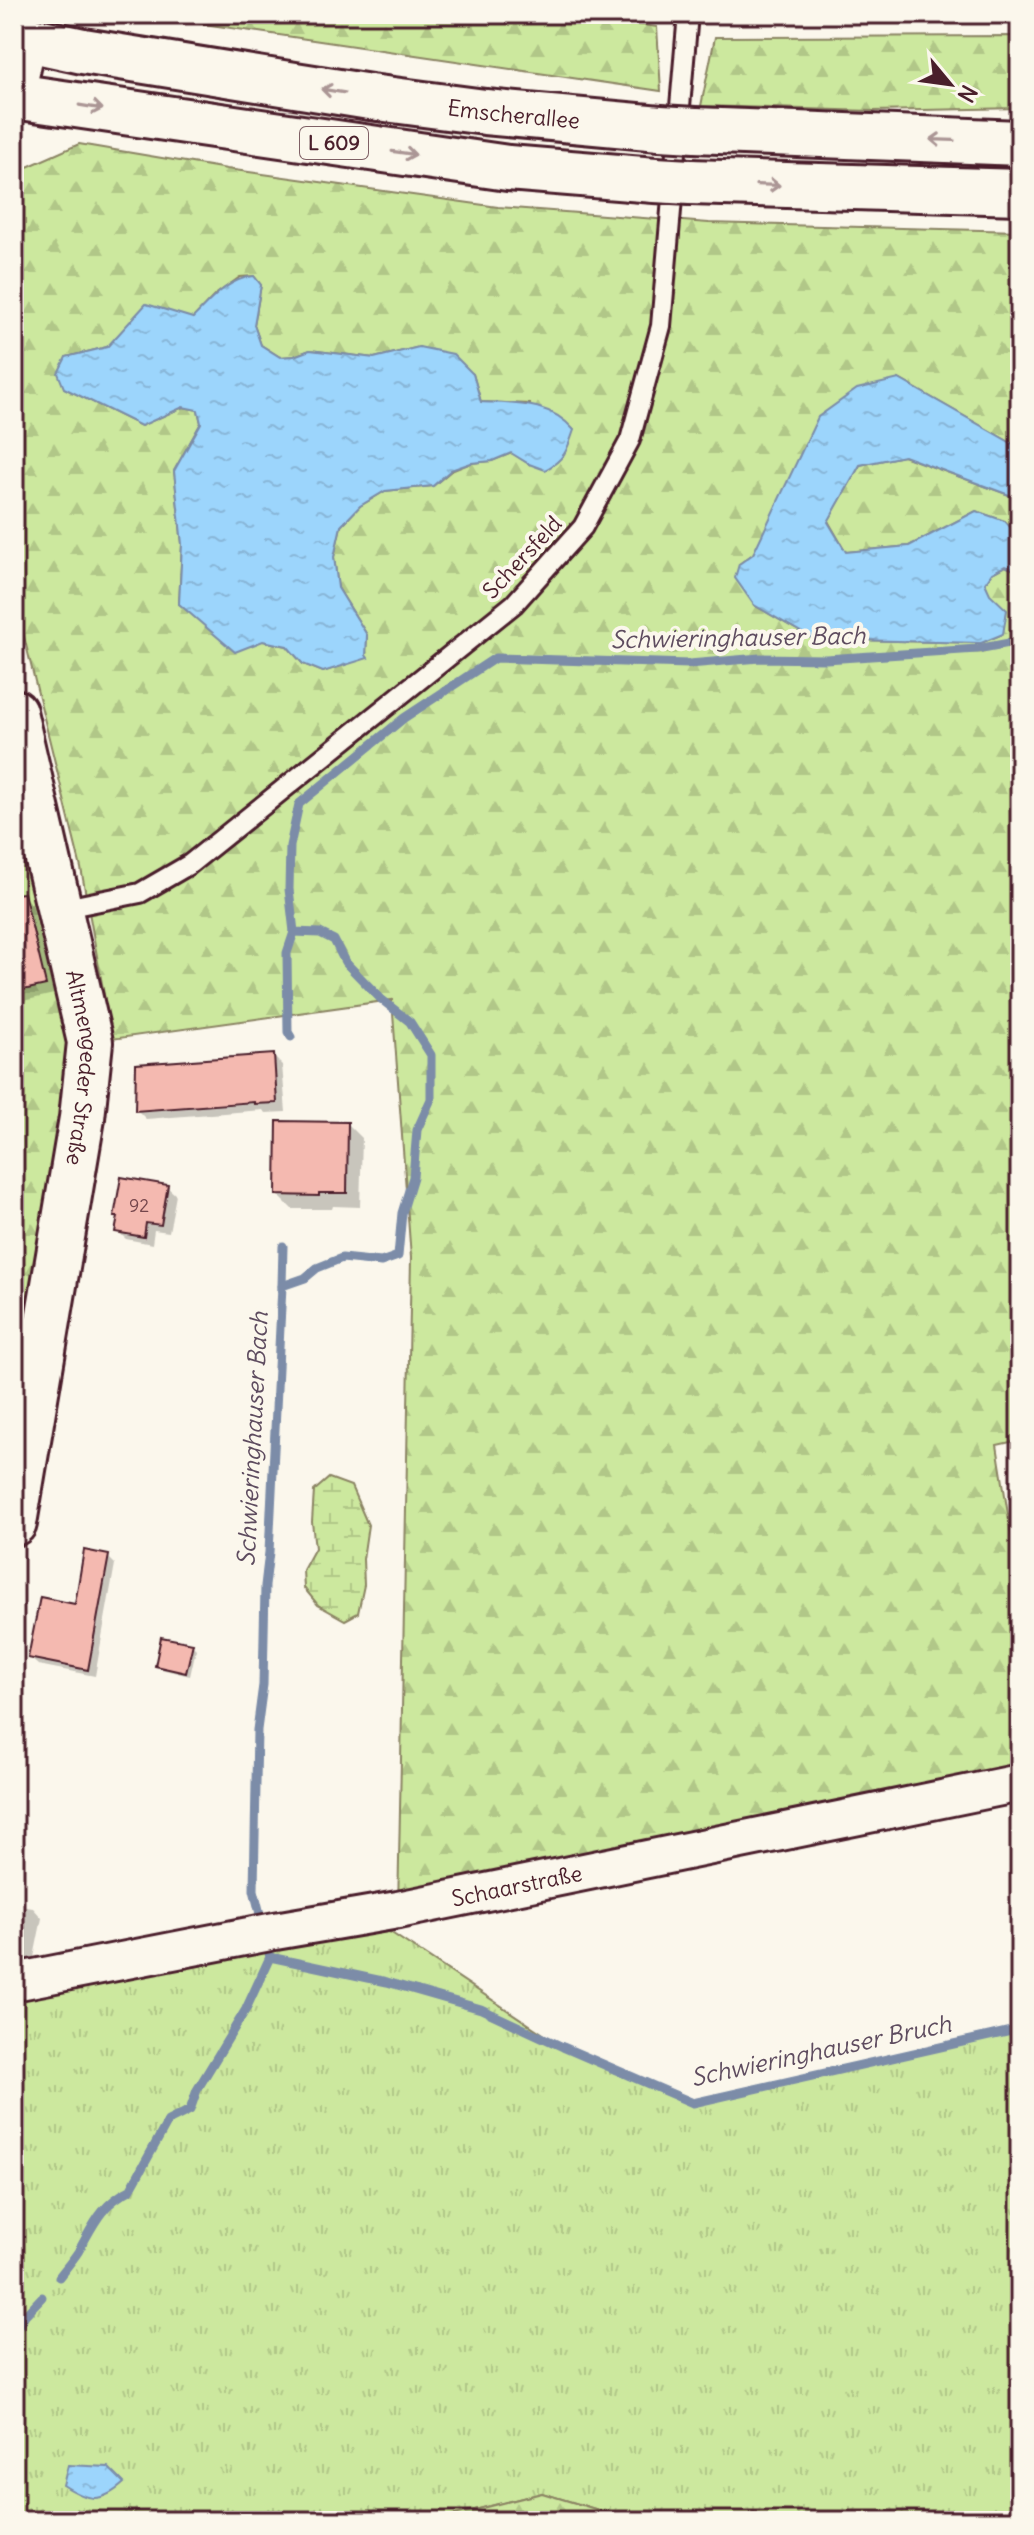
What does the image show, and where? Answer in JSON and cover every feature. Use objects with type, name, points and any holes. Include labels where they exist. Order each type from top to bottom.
[{"type":"main road","points":[[14,86],[19,38]]},
{"type":"main road","name":"Emscherallee","points":[[19,38],[370,97],[485,112],[678,129],[1020,143]]},
{"type":"main road","name":"L 609","points":[[14,96],[508,168],[672,181],[1020,192]]},
{"type":"main road","name":"Altmengeder Straße","points":[[14,712],[90,1042],[82,1118],[14,1523]]},
{"type":"street","name":"Schaarstraße","points":[[14,1982],[398,1910],[1020,1783]]},
{"type":"lane","name":"Schersfeld","points":[[60,909],[140,893],[190,864],[514,604],[583,527],[630,440],[661,326],[688,14]]},
{"type":"green space","points":[[136,14],[570,14],[657,27],[661,91]]},
{"type":"green space","points":[[1020,36],[1020,108],[873,111],[701,106],[715,37]]},
{"type":"green space","points":[[79,144],[227,169],[498,207],[709,223],[1020,231],[1020,448],[899,379],[753,554],[739,564],[754,605],[813,639],[981,643],[1003,634],[985,583],[992,573],[1005,566],[1020,572],[1020,1440],[997,1445],[1020,1590],[1020,1783],[398,1910],[411,1258],[392,1000],[112,1039],[81,868],[14,596],[14,208],[25,168]],"holes":[[[254,276],[261,285],[254,325],[261,345],[280,357],[310,350],[374,358],[419,347],[473,374],[481,402],[530,404],[529,464],[512,453],[451,471],[433,486],[385,491],[360,506],[341,526],[334,557],[338,588],[367,635],[366,655],[323,672],[303,664],[287,646],[263,641],[179,604],[182,544],[174,471],[201,423],[198,410],[183,407],[141,426],[64,388],[66,357],[107,347],[193,318],[215,295],[240,277]]]},
{"type":"green space","points":[[903,456],[1020,499],[1020,538],[1005,521],[976,511],[909,546],[846,552],[828,521],[860,465]]},
{"type":"green space","points":[[14,712],[85,1012],[14,1522]]},
{"type":"green space","points":[[329,1478],[351,1486],[368,1525],[363,1559],[364,1585],[358,1613],[345,1620],[318,1605],[304,1588],[303,1570],[315,1548],[312,1522],[314,1491]]},
{"type":"green space","points":[[366,1916],[563,2047],[693,2103],[1020,2029],[1020,2521],[635,2521],[542,2493],[431,2521],[14,2521],[14,1982]]},
{"type":"green space","points":[[542,2493],[635,2521],[431,2521]]},
{"type":"water","points":[[254,276],[261,285],[254,325],[261,345],[280,357],[310,350],[374,358],[419,347],[453,354],[473,374],[481,402],[543,409],[574,430],[564,454],[545,470],[511,453],[492,461],[471,463],[451,470],[433,486],[385,491],[360,506],[341,526],[334,557],[338,588],[367,635],[368,658],[323,672],[303,664],[287,646],[263,641],[235,652],[179,604],[182,544],[174,471],[201,423],[198,410],[183,407],[141,426],[64,388],[58,373],[66,357],[107,347],[146,304],[193,318],[228,286]]},
{"type":"water","points":[[899,379],[1020,448],[1020,499],[904,456],[860,465],[828,522],[846,552],[909,546],[976,511],[1005,521],[1020,538],[1020,572],[1005,566],[992,573],[985,583],[990,594],[1007,610],[1003,634],[981,643],[813,639],[754,605],[735,578],[739,564],[753,554],[818,417],[857,389]]},
{"type":"water","points":[[68,2465],[108,2467],[124,2483],[101,2497],[87,2497],[63,2485]]},
{"type":"building","points":[[24,893],[46,985],[14,992],[14,894]]},
{"type":"building","points":[[274,1054],[277,1103],[135,1111],[136,1064]]},
{"type":"building","points":[[277,1121],[348,1122],[347,1193],[276,1195]]},
{"type":"building","points":[[121,1177],[168,1185],[161,1225],[146,1223],[144,1237],[115,1232],[118,1217],[114,1217]]},
{"type":"building","points":[[84,1550],[109,1555],[88,1670],[28,1658],[40,1597],[75,1604]]},
{"type":"building","points":[[161,1637],[193,1643],[186,1673],[155,1666]]},
{"type":"waterway","name":"Schwieringhauser Bach","points":[[260,1914],[254,1890],[257,1730],[263,1685],[265,1586],[282,1286],[305,1278],[317,1268],[342,1258],[381,1262],[398,1256],[402,1213],[413,1177],[417,1130],[431,1099],[431,1055],[410,1022],[381,999],[345,962],[334,940],[320,933],[294,932],[289,889],[290,846],[299,804],[404,718],[495,658],[689,664],[977,649],[1020,641]]},
{"type":"waterway","points":[[291,1037],[288,1032],[287,953],[294,932]]},
{"type":"waterway","points":[[282,1286],[283,1246]]},
{"type":"waterway","name":"Schwieringhauser Bach","points":[[59,2277],[104,2209],[130,2190],[168,2121],[190,2110],[197,2090],[246,2009],[270,1957],[269,1953]]},
{"type":"waterway","name":"Schwieringhauser Bruch","points":[[270,1957],[387,1982],[481,2009],[693,2103],[1020,2029]]},
{"type":"waterway","name":"Schwieringhauser Bach","points":[[14,2334],[25,2315],[42,2297]]}]
